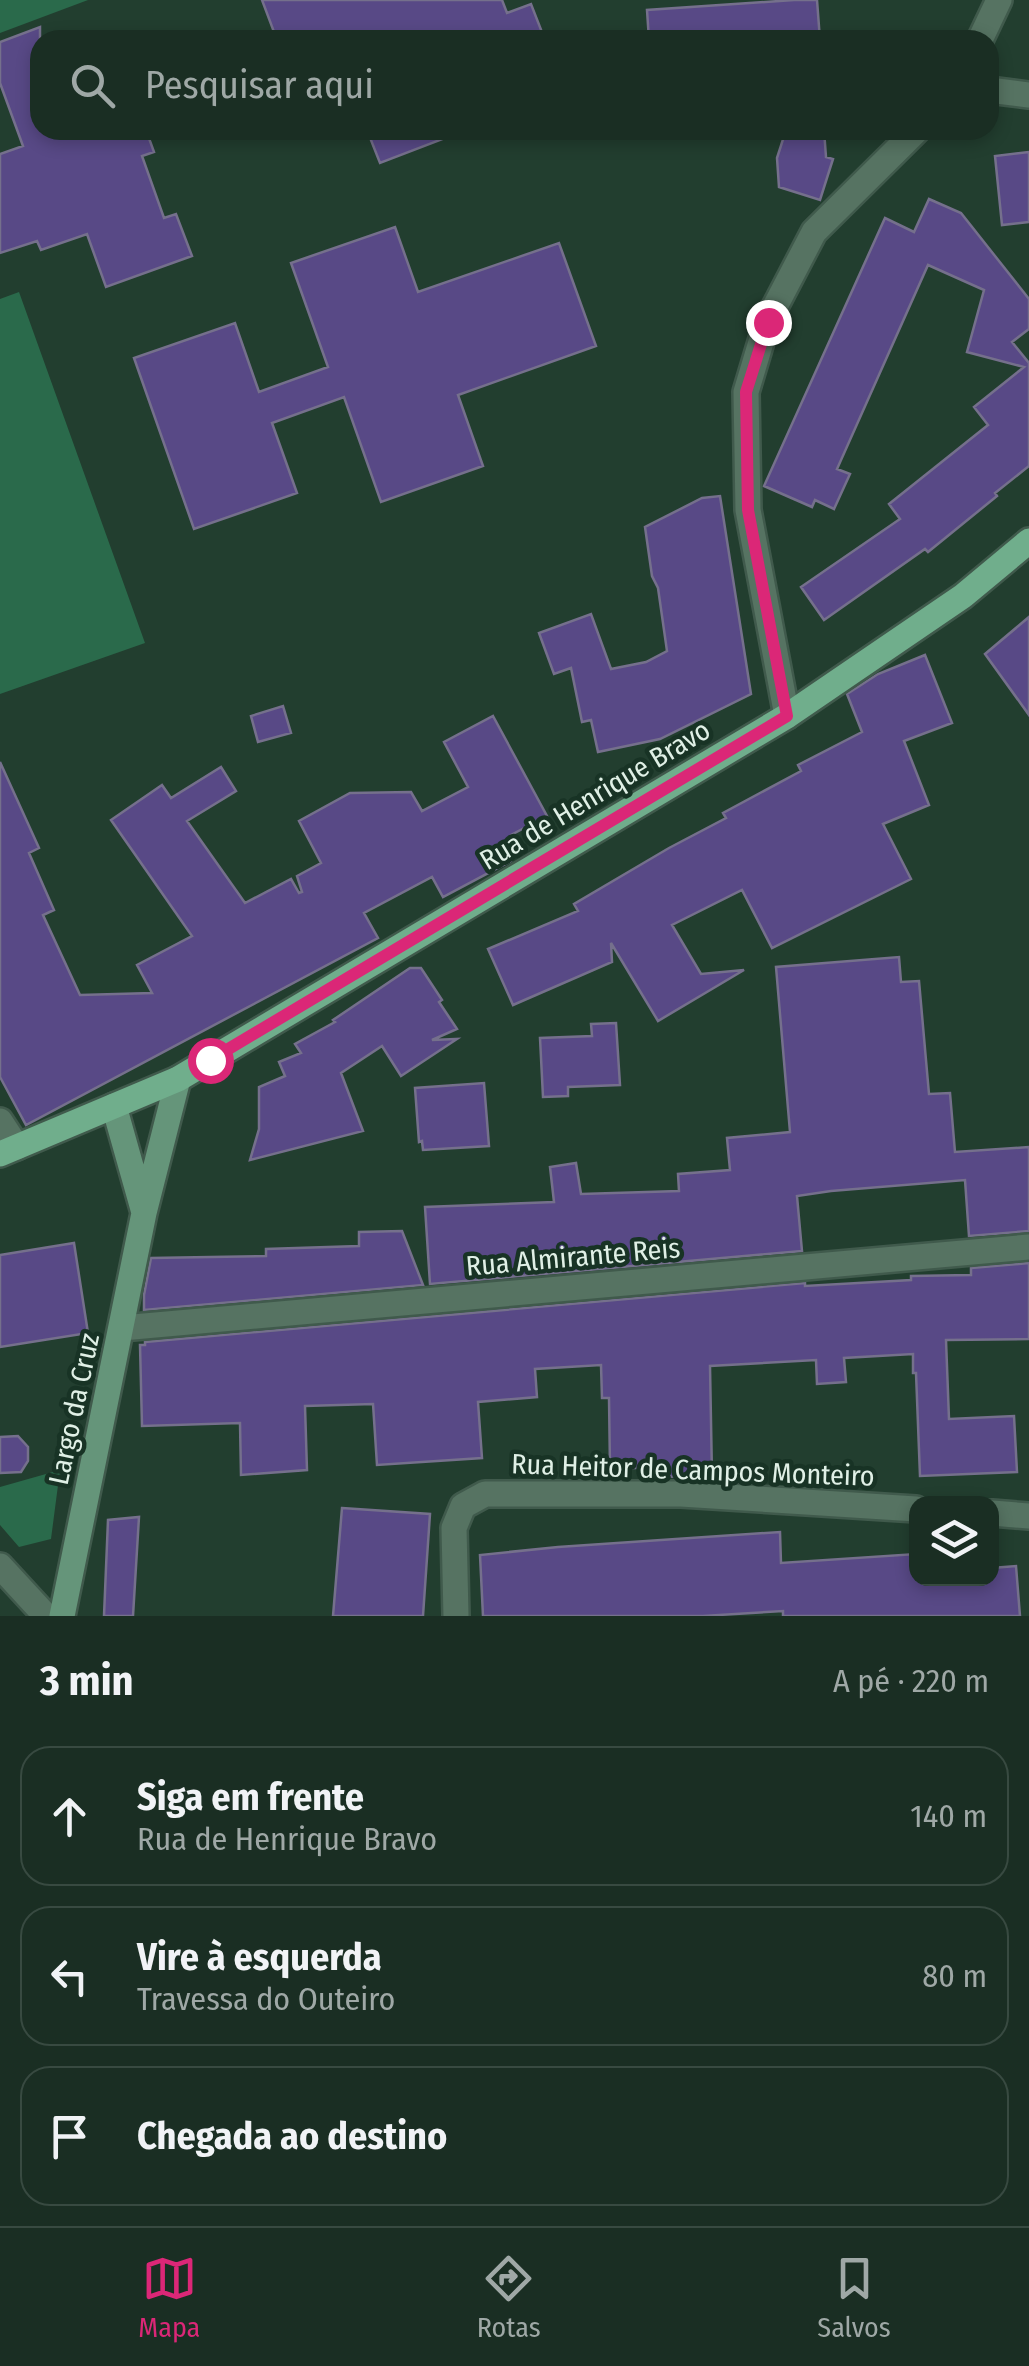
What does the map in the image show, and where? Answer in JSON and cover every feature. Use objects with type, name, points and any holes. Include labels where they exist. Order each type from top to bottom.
[{"type":"main road","name":"Rua de Henrique Bravo","points":[[9,1151],[178,1079],[787,716],[963,596],[1029,541]]},
{"type":"street","points":[[985,30],[999,0]]},
{"type":"street","points":[[999,91],[1029,95]]},
{"type":"street","points":[[787,716],[748,510],[746,392],[768,322],[814,232],[907,140]]},
{"type":"street","name":"Largo da Cruz","points":[[62,1616],[144,1213],[178,1079]]},
{"type":"street","name":"Largo da Cruz","points":[[114,1106],[144,1213]]},
{"type":"street","points":[[0,1122],[9,1151]]},
{"type":"street","name":"Rua Almirante Reis","points":[[122,1328],[1029,1247]]},
{"type":"street","name":"Rua Heitor de Campos Monteiro","points":[[456,1616],[454,1528],[463,1506],[485,1494],[681,1494],[909,1508]]},
{"type":"street","points":[[999,1514],[1029,1516]]},
{"type":"street","points":[[0,1566],[46,1616]]},
{"type":"green space","points":[[0,0],[88,0],[0,33]]},
{"type":"green space","points":[[19,292],[145,643],[0,694],[0,299]]},
{"type":"green space","points":[[60,1470],[51,1539],[19,1547],[0,1525],[0,1487]]},
{"type":"building","points":[[262,0],[502,0],[507,13],[531,4],[541,30],[273,30]]},
{"type":"building","points":[[817,0],[819,30],[648,30],[647,10]]},
{"type":"building","points":[[30,31],[30,140],[150,140],[154,152],[142,156],[164,218],[176,214],[192,256],[106,287],[87,234],[41,250],[37,241],[0,253],[0,154],[23,146],[0,83],[0,42]]},
{"type":"building","points":[[371,140],[440,140],[380,163]]},
{"type":"building","points":[[783,140],[825,140],[826,157],[833,159],[820,200],[779,187],[777,158]]},
{"type":"building","points":[[1029,152],[1029,222],[1002,225],[995,156]]},
{"type":"building","points":[[929,199],[961,213],[1029,299],[1029,329],[1012,342],[1029,363],[1029,466],[928,552],[925,549],[824,620],[801,587],[900,519],[889,504],[988,425],[974,407],[1024,367],[967,352],[984,290],[928,265],[837,469],[850,474],[834,509],[815,500],[812,507],[764,486],[885,218],[914,232]]},
{"type":"building","points":[[395,227],[418,292],[559,243],[596,346],[458,395],[483,466],[381,502],[344,397],[272,423],[297,493],[194,529],[134,358],[235,323],[259,392],[328,367],[291,263]]},
{"type":"building","points":[[720,496],[751,694],[660,739],[598,752],[591,720],[582,722],[571,668],[554,674],[539,633],[591,614],[611,669],[646,662],[667,651],[645,527],[702,498]]},
{"type":"building","points":[[1029,617],[1029,715],[985,654]]},
{"type":"building","points":[[925,655],[952,723],[904,741],[929,805],[883,824],[911,879],[772,948],[742,890],[672,925],[701,974],[744,970],[658,1021],[611,943],[612,962],[513,1005],[488,949],[578,911],[574,904],[726,818],[723,813],[801,771],[798,765],[862,732],[847,694],[878,674]]},
{"type":"building","points":[[283,706],[291,733],[258,742],[251,716]]},
{"type":"building","points":[[493,716],[547,816],[511,835],[511,861],[443,897],[432,877],[364,913],[378,938],[26,1125],[0,1077],[0,762],[39,848],[29,853],[54,910],[43,915],[80,995],[152,993],[137,965],[192,936],[111,820],[162,785],[171,798],[221,767],[236,791],[187,821],[245,903],[291,879],[299,893],[302,892],[297,876],[321,863],[299,821],[350,793],[411,792],[422,811],[468,787],[444,742]]},
{"type":"building","points":[[899,957],[901,982],[919,981],[929,1094],[950,1093],[955,1152],[1029,1147],[1029,1231],[969,1236],[965,1180],[831,1191],[797,1196],[802,1251],[430,1284],[425,1207],[554,1202],[550,1167],[576,1163],[581,1194],[679,1191],[678,1174],[730,1170],[727,1138],[790,1132],[776,967]]},
{"type":"building","points":[[410,968],[421,968],[457,1029],[432,1040],[457,1039],[401,1076],[382,1046],[341,1073],[363,1131],[250,1160],[259,1129],[259,1087],[285,1076],[279,1062],[301,1053],[295,1044],[335,1022]]},
{"type":"building","points":[[616,1023],[620,1085],[568,1087],[568,1096],[543,1097],[540,1038],[592,1036],[591,1024]]},
{"type":"building","points":[[484,1083],[489,1146],[423,1150],[415,1088]]},
{"type":"building","points":[[402,1231],[423,1285],[144,1310],[151,1258],[266,1256],[266,1249],[359,1246],[359,1232]]},
{"type":"building","points":[[74,1243],[88,1333],[0,1347],[0,1255]]},
{"type":"building","points":[[1029,1263],[1029,1339],[946,1340],[949,1419],[1014,1416],[1017,1472],[920,1476],[913,1354],[844,1358],[846,1382],[817,1384],[816,1360],[710,1366],[712,1476],[647,1477],[647,1468],[610,1468],[609,1398],[602,1398],[601,1365],[535,1369],[537,1397],[478,1402],[482,1458],[377,1465],[373,1404],[305,1406],[307,1470],[241,1475],[240,1423],[142,1426],[140,1345],[145,1342],[805,1283],[971,1275],[971,1268]]},
{"type":"building","points":[[18,1436],[28,1447],[28,1461],[21,1472],[0,1473],[0,1437]]},
{"type":"building","points":[[342,1508],[430,1514],[423,1616],[333,1616]]},
{"type":"building","points":[[139,1517],[133,1616],[104,1616],[108,1520]]},
{"type":"building","points":[[780,1532],[781,1563],[909,1554],[909,1586],[999,1586],[999,1567],[1016,1566],[1020,1616],[783,1616],[783,1611],[703,1616],[483,1616],[480,1555]]},
{"type":"route","points":[[210,1060],[787,716],[748,510],[746,392],[768,322]]}]
